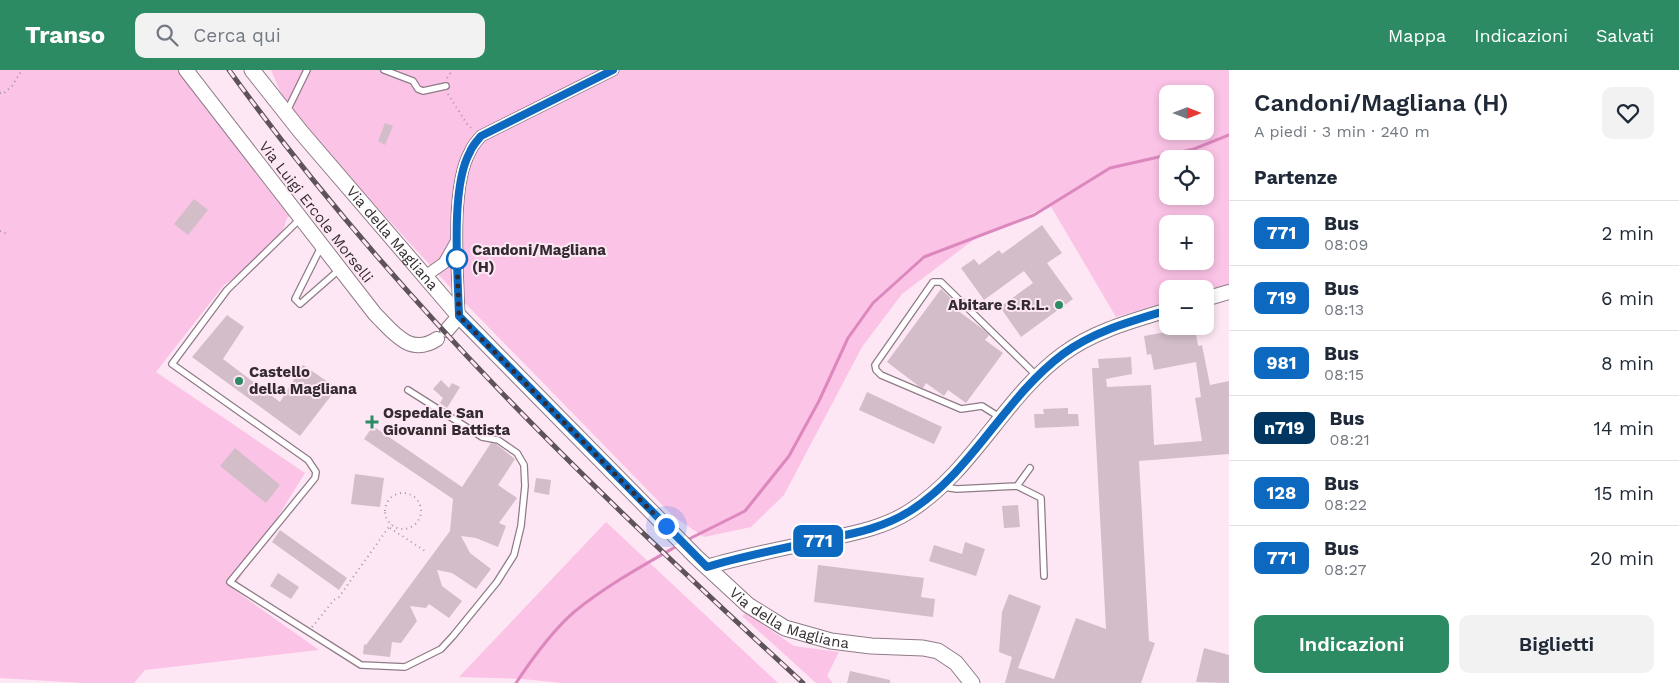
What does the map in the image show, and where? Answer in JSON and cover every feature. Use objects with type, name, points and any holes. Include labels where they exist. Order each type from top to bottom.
[{"type":"main road","name":"Via della Magliana","points":[[252,70],[286,113],[459,316],[701,562],[748,605],[786,628],[831,641],[931,649],[956,663],[972,683]]},
{"type":"street","name":"Via Luigi Ercole Morselli","points":[[186,70],[375,314],[396,335],[417,347],[430,344],[442,335],[459,316]]},
{"type":"street","points":[[459,316],[456,242],[461,177],[469,152],[481,136],[613,70]]},
{"type":"street","points":[[424,277],[444,263],[456,242]]},
{"type":"street","points":[[1214,296],[1229,292]]},
{"type":"street","points":[[701,562],[733,560],[872,529],[911,510],[952,477],[1038,377],[1064,354],[1094,336],[1125,323],[1159,313]]},
{"type":"lane","points":[[286,113],[307,70]]},
{"type":"lane","points":[[384,70],[413,81],[423,91],[446,86]]},
{"type":"lane","points":[[301,218],[227,290],[172,364],[314,467],[316,472],[315,478],[230,582],[361,665],[405,667],[440,648],[453,636],[497,582],[514,555],[521,526],[526,486],[524,465],[517,453],[498,440],[482,437],[408,390]]},
{"type":"lane","points":[[322,246],[295,299],[300,304],[340,269]]},
{"type":"lane","points":[[1001,418],[982,406],[961,408],[881,375],[876,370],[875,365],[933,282],[941,282],[1038,377]]},
{"type":"lane","points":[[1016,486],[1030,468]]},
{"type":"lane","points":[[941,486],[957,489],[1016,486],[1040,498],[1044,576]]},
{"type":"path","points":[[0,98],[1,94],[12,86],[22,70]]},
{"type":"path","points":[[453,70],[446,79],[446,91],[467,124],[481,136]]},
{"type":"path","points":[[0,231],[7,234]]},
{"type":"path","points":[[308,632],[334,600],[339,597],[390,528],[391,524],[386,515],[389,501],[401,493],[415,498],[420,506],[418,521],[405,529],[391,524]]},
{"type":"path","points":[[390,528],[425,551]]},
{"type":"shaded area","points":[[0,70],[181,70],[291,215],[287,218],[283,231],[245,270],[224,285],[156,372],[305,473],[233,589],[319,650],[145,670],[134,683],[82,683],[0,678]]},
{"type":"shaded area","points":[[271,70],[1229,70],[1229,284],[1214,288],[1214,280],[1159,280],[1159,304],[1116,317],[1050,205],[976,238],[902,294],[862,347],[784,495],[751,527],[704,537],[673,516],[461,299],[288,110]]},
{"type":"shaded area","points":[[606,522],[778,683],[562,683],[523,679],[459,677]]},
{"type":"shaded area","points":[[746,613],[794,646],[839,652],[827,676],[833,683],[816,683],[742,616]]},
{"type":"building","points":[[385,123],[393,126],[385,145],[378,141]]},
{"type":"building","points":[[194,199],[208,210],[188,235],[174,224]]},
{"type":"building","points":[[1042,225],[1062,253],[1047,263],[1073,299],[1021,337],[1000,307],[1033,283],[1024,271],[984,300],[961,268],[974,259],[979,265],[999,250],[1002,254]]},
{"type":"building","points":[[941,289],[956,303],[953,307],[984,330],[989,335],[985,340],[1003,353],[966,403],[948,390],[944,396],[926,383],[923,388],[920,387],[887,362]]},
{"type":"building","name":"Castello della Magliana","points":[[227,315],[244,327],[223,359],[280,402],[303,365],[337,388],[300,436],[192,357]]},
{"type":"building","points":[[1159,333],[1159,335],[1196,335],[1198,346],[1202,345],[1210,385],[1229,381],[1229,454],[1139,461],[1149,641],[1155,643],[1141,683],[1005,683],[1012,657],[999,652],[1002,612],[1009,594],[1041,606],[1018,668],[1054,679],[1076,618],[1106,629],[1092,368],[1099,368],[1098,359],[1131,357],[1132,374],[1106,379],[1107,387],[1151,385],[1154,445],[1202,441],[1195,398],[1201,397],[1196,362],[1154,370],[1151,354],[1147,355],[1144,336]]},
{"type":"building","points":[[441,380],[449,388],[452,383],[460,387],[447,408],[440,403],[443,398],[433,389]]},
{"type":"building","points":[[867,392],[942,427],[934,444],[859,410]]},
{"type":"building","points":[[1068,408],[1068,414],[1078,414],[1079,426],[1035,428],[1034,414],[1044,414],[1043,409]]},
{"type":"building","points":[[373,426],[462,487],[491,443],[496,444],[515,459],[498,485],[517,498],[499,523],[506,526],[498,547],[476,538],[461,536],[470,553],[491,569],[476,589],[452,573],[437,570],[442,586],[462,601],[449,618],[429,604],[426,608],[410,606],[417,621],[401,643],[392,642],[390,657],[363,654],[364,644],[366,645],[450,531],[453,499],[364,439]]},
{"type":"building","points":[[235,448],[280,485],[266,503],[220,466]]},
{"type":"building","points":[[355,474],[384,478],[380,507],[351,504]]},
{"type":"building","points":[[536,478],[551,480],[549,495],[534,492]]},
{"type":"building","points":[[1018,505],[1020,527],[1004,528],[1002,506]]},
{"type":"building","points":[[280,530],[347,578],[339,590],[272,542]]},
{"type":"building","points":[[965,542],[985,549],[976,576],[929,561],[934,545],[962,554]]},
{"type":"building","points":[[818,565],[924,578],[921,597],[935,599],[933,617],[814,602]]},
{"type":"building","points":[[278,573],[299,587],[291,599],[270,586]]},
{"type":"building","points":[[1204,648],[1229,655],[1229,683],[1196,682]]},
{"type":"building","points":[[850,671],[890,680],[890,683],[847,683]]},
{"type":"waterway","points":[[687,540],[745,511],[789,456],[819,401],[848,338],[873,303],[924,257],[1034,215],[1110,168],[1194,149],[1229,135]]},
{"type":"waterway","points":[[516,683],[550,636],[574,612],[611,585],[677,546]]},
{"type":"railway","points":[[229,70],[293,155],[359,236],[500,391],[649,539],[803,683]]},
{"type":"bus line","name":"771","points":[[613,70],[481,136],[469,152],[461,177],[456,242],[459,316],[707,567],[872,529],[892,521],[932,495],[952,477],[1022,393],[1064,354],[1094,336],[1125,323],[1159,313]]},
{"type":"place","name":"Candoni/Magliana (H)","points":[[457,259]]},
{"type":"place","name":"Abitare S.R.L.","points":[[1059,305]]},
{"type":"place","name":"Castello della Magliana","points":[[239,381]]},
{"type":"place","name":"Ospedale San Giovanni Battista","points":[[372,422]]},
{"type":"route","points":[[457,259],[459,316],[666,526]]}]
